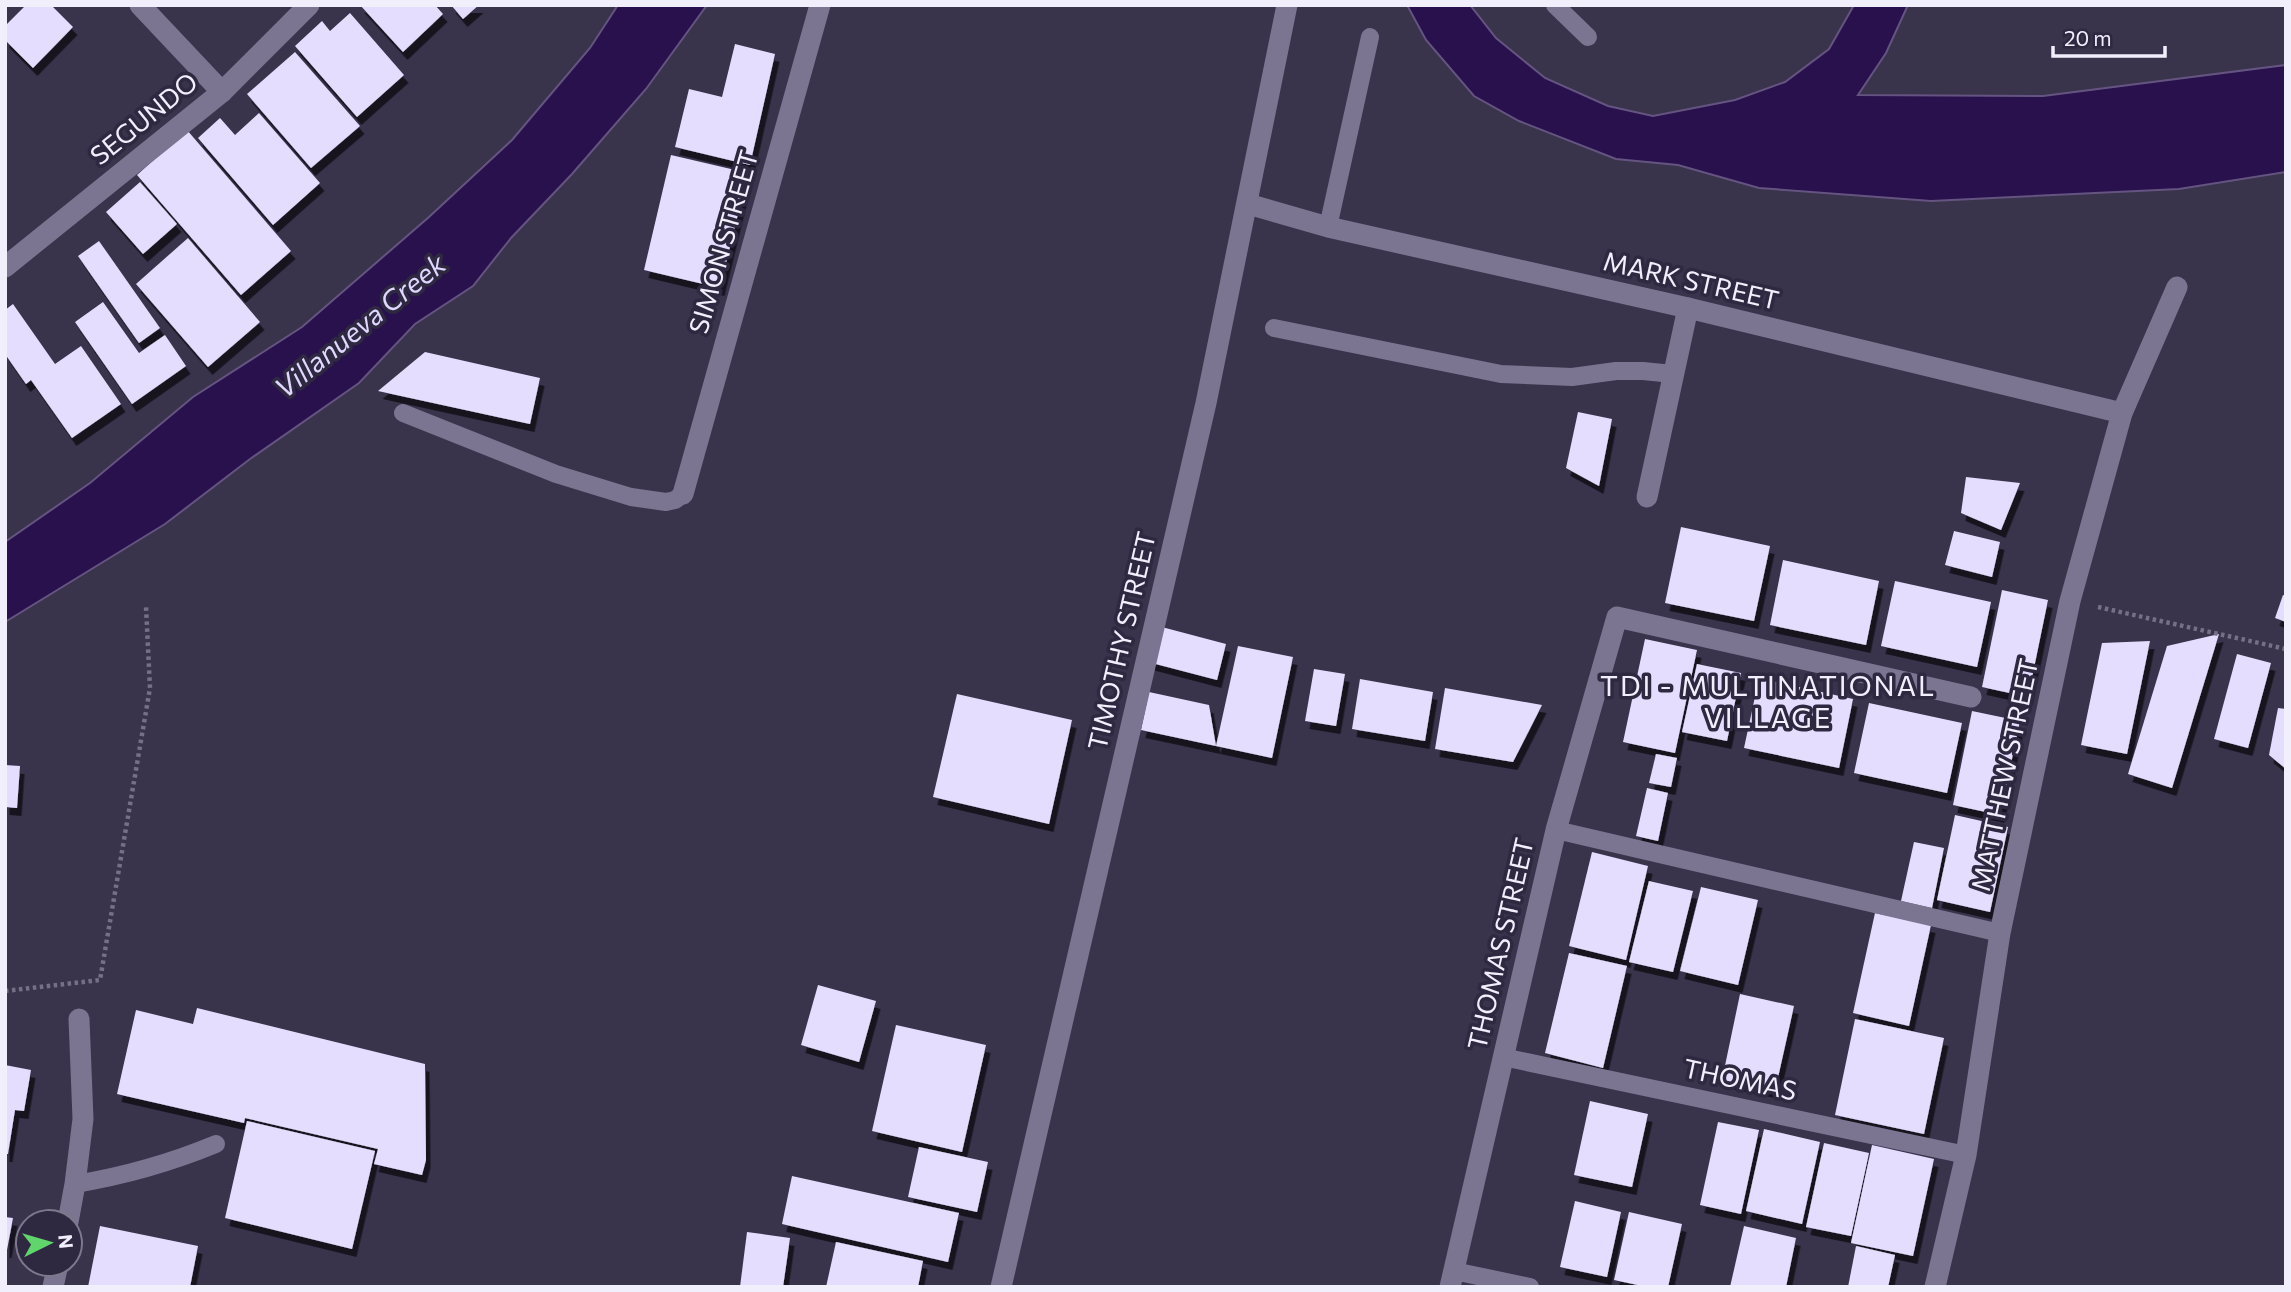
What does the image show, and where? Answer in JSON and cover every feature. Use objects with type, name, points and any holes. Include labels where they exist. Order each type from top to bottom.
[{"type":"street","points":[[140,5],[222,92]]},
{"type":"street","name":"SEGUNDO","points":[[5,267],[222,92],[309,5]]},
{"type":"street","name":"SIMON STREET","points":[[683,494],[820,5]]},
{"type":"street","name":"TIMOTHY STREET","points":[[1001,1287],[1206,403],[1287,5]]},
{"type":"street","name":"MARK STREET","points":[[1248,204],[1328,227],[1688,308],[2122,413]]},
{"type":"street","name":"MATTHEW STREET","points":[[1936,1287],[1966,1155],[2000,933],[2070,601],[2122,413],[2177,288]]},
{"type":"street","points":[[1647,497],[1688,308]]},
{"type":"street","name":"THOMAS STREET","points":[[1452,1279],[1556,830],[1617,617],[1970,697]]},
{"type":"street","points":[[71,1208],[83,1118],[79,1018]]},
{"type":"lane","points":[[1555,5],[1588,37]]},
{"type":"lane","points":[[1328,227],[1370,37]]},
{"type":"lane","points":[[1274,328],[1501,374],[1572,377],[1616,371],[1643,371],[1674,374]]},
{"type":"lane","points":[[402,413],[556,474],[631,497],[666,502],[683,494]]},
{"type":"lane","points":[[1556,830],[2000,933]]},
{"type":"lane","name":"THOMAS","points":[[1503,1057],[1966,1155]]},
{"type":"lane","points":[[75,1184],[146,1170],[216,1144]]},
{"type":"lane","points":[[1452,1279],[1530,1287]]},
{"type":"path","points":[[2070,601],[2286,649]]},
{"type":"path","points":[[5,991],[100,980],[150,688],[146,607]]},
{"type":"water","name":"Villanueva Creek","points":[[618,5],[707,5],[646,89],[572,174],[511,238],[473,286],[415,324],[359,383],[250,459],[165,524],[5,622],[5,542],[90,483],[193,397],[302,327],[429,217],[512,140],[590,48]]},
{"type":"water","points":[[1407,5],[1470,5],[1496,38],[1545,78],[1608,106],[1653,116],[1735,100],[1785,82],[1829,49],[1854,5],[1908,5],[1886,53],[1858,95],[2043,96],[2286,65],[2286,172],[2179,189],[1931,201],[1759,188],[1678,165],[1616,159],[1519,121],[1474,96],[1426,40]]},
{"type":"building","points":[[26,5],[51,5],[73,27],[33,68],[5,40],[5,26]]},
{"type":"building","points":[[360,5],[435,5],[443,14],[403,52]]},
{"type":"building","points":[[451,5],[479,5],[463,19]]},
{"type":"building","points":[[350,13],[404,75],[357,117],[295,46],[322,21],[330,31]]},
{"type":"building","points":[[735,44],[775,54],[750,165],[675,147],[689,89],[722,97]]},
{"type":"building","points":[[295,52],[360,126],[311,168],[247,94]]},
{"type":"building","points":[[259,113],[320,183],[273,225],[198,138],[220,118],[235,135]]},
{"type":"building","points":[[187,130],[291,251],[241,295],[137,175]]},
{"type":"building","points":[[671,155],[748,173],[720,288],[644,270]]},
{"type":"building","points":[[140,182],[177,224],[143,254],[106,212]]},
{"type":"building","points":[[188,238],[260,322],[208,367],[136,284]]},
{"type":"building","points":[[99,241],[160,328],[139,343],[78,256]]},
{"type":"building","points":[[103,302],[139,353],[165,335],[186,366],[132,404],[75,322]]},
{"type":"building","points":[[13,304],[55,364],[81,346],[121,404],[72,438],[31,380],[26,384],[5,354],[5,310]]},
{"type":"building","points":[[425,352],[540,378],[530,424],[378,391]]},
{"type":"building","points":[[1578,412],[1612,419],[1599,486],[1566,468]]},
{"type":"building","points":[[1966,477],[2020,483],[2001,530],[1961,513]]},
{"type":"building","points":[[1681,527],[1770,546],[1754,621],[1665,603]]},
{"type":"building","points":[[1954,531],[2000,542],[1992,577],[1945,565]]},
{"type":"building","points":[[1783,560],[1879,581],[1866,645],[1770,625]]},
{"type":"building","points":[[1895,581],[1991,602],[1977,667],[1881,646]]},
{"type":"building","points":[[2002,590],[2048,600],[2028,697],[1982,687]]},
{"type":"building","points":[[2283,595],[2286,596],[2286,622],[2275,618]]},
{"type":"building","points":[[1158,626],[1226,644],[1217,680],[1148,662]]},
{"type":"building","points":[[2219,634],[2172,788],[2128,774],[2167,646]]},
{"type":"building","points":[[1645,639],[1697,650],[1675,753],[1623,742]]},
{"type":"building","points":[[2150,641],[2127,754],[2081,745],[2102,643]]},
{"type":"building","points":[[1238,646],[1293,657],[1272,758],[1216,746]]},
{"type":"building","points":[[2237,654],[2271,663],[2248,748],[2214,739]]},
{"type":"building","points":[[1697,664],[1741,673],[1727,741],[1682,732]]},
{"type":"building","points":[[1314,669],[1345,674],[1336,726],[1305,721]]},
{"type":"building","points":[[1759,678],[1853,699],[1839,768],[1744,748]]},
{"type":"building","points":[[1360,679],[1433,692],[1425,741],[1352,729]]},
{"type":"building","points":[[1445,688],[1542,705],[1513,762],[1435,749]]},
{"type":"building","points":[[1149,692],[1209,705],[1216,746],[1141,730]]},
{"type":"building","points":[[957,694],[1072,720],[1049,824],[933,797]]},
{"type":"building","points":[[1869,703],[1962,723],[1947,793],[1854,773]]},
{"type":"building","points":[[2278,708],[2286,709],[2286,769],[2269,755]]},
{"type":"building","points":[[1972,711],[2020,721],[2000,815],[1953,805]]},
{"type":"building","points":[[1656,754],[1677,758],[1671,787],[1649,783]]},
{"type":"building","points":[[5,765],[20,766],[17,808],[5,807]]},
{"type":"building","points":[[1647,788],[1668,793],[1658,841],[1636,836]]},
{"type":"building","points":[[1955,815],[2008,827],[1990,912],[1937,900]]},
{"type":"building","points":[[1914,842],[1944,848],[1932,908],[1901,901]]},
{"type":"building","points":[[1592,852],[1648,866],[1626,960],[1569,946]]},
{"type":"building","points":[[1649,881],[1693,891],[1673,972],[1629,962]]},
{"type":"building","points":[[1701,887],[1758,900],[1738,985],[1680,971]]},
{"type":"building","points":[[1875,913],[1931,925],[1909,1026],[1853,1013]]},
{"type":"building","points":[[1569,953],[1627,966],[1603,1068],[1545,1053]]},
{"type":"building","points":[[818,985],[876,1001],[859,1062],[801,1045]]},
{"type":"building","points":[[1740,994],[1794,1006],[1775,1091],[1722,1080]]},
{"type":"building","points":[[197,1008],[425,1064],[426,1160],[422,1175],[374,1164],[378,1149],[245,1118],[244,1123],[117,1094],[136,1010],[193,1024]]},
{"type":"building","points":[[1855,1019],[1944,1038],[1924,1134],[1835,1115]]},
{"type":"building","points":[[896,1025],[986,1045],[962,1152],[872,1131]]},
{"type":"building","points":[[5,1065],[31,1070],[24,1111],[15,1110],[8,1154],[5,1154]]},
{"type":"building","points":[[1590,1101],[1648,1114],[1632,1187],[1574,1175]]},
{"type":"building","points":[[247,1121],[375,1151],[352,1249],[225,1218]]},
{"type":"building","points":[[1718,1122],[1759,1130],[1741,1214],[1700,1205]]},
{"type":"building","points":[[1764,1129],[1820,1142],[1802,1224],[1746,1211]]},
{"type":"building","points":[[1824,1143],[1869,1153],[1851,1236],[1806,1227]]},
{"type":"building","points":[[1872,1145],[1934,1159],[1913,1256],[1851,1243]]},
{"type":"building","points":[[919,1147],[988,1162],[977,1212],[908,1197]]},
{"type":"building","points":[[792,1176],[959,1213],[948,1262],[782,1224]]},
{"type":"building","points":[[1575,1201],[1621,1212],[1607,1277],[1560,1267]]},
{"type":"building","points":[[1629,1212],[1682,1224],[1668,1287],[1647,1287],[1614,1280]]},
{"type":"building","points":[[5,1217],[13,1218],[7,1250],[5,1250]]},
{"type":"building","points":[[100,1226],[198,1246],[190,1287],[88,1287]]},
{"type":"building","points":[[1744,1226],[1796,1238],[1786,1287],[1730,1287]]},
{"type":"building","points":[[747,1232],[790,1238],[783,1287],[740,1287]]},
{"type":"building","points":[[836,1242],[923,1261],[918,1287],[826,1287]]},
{"type":"building","points":[[1856,1246],[1895,1255],[1888,1287],[1848,1287]]},
{"type":"district","name":"TDI - MULTINATIONAL VILLAGE","points":[[1768,702]]}]
